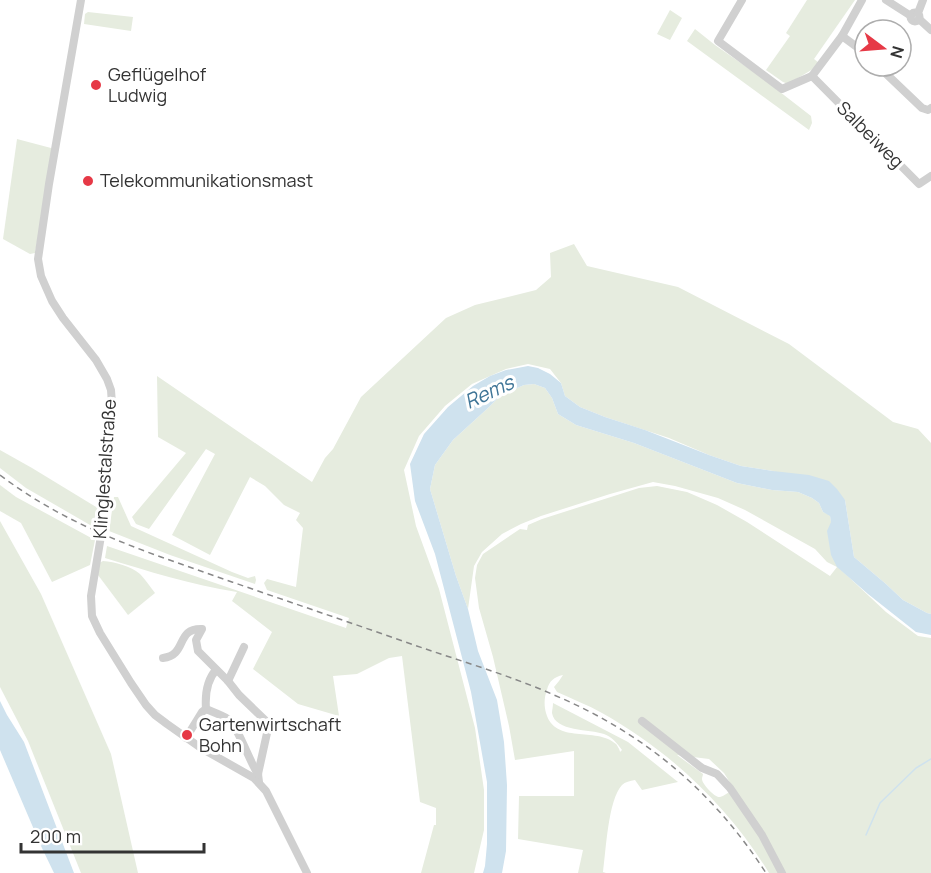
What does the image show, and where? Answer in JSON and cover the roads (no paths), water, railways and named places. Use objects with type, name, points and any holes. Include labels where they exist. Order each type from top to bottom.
[{"type":"street","name":"Klinglestalstraße","points":[[81,0],[38,259],[41,276],[52,301],[96,360],[111,390],[112,404],[106,445],[105,513],[91,596],[95,624],[146,705],[167,724],[219,760],[259,778],[308,873]]},
{"type":"street","points":[[742,0],[718,41],[782,89],[812,76],[842,36],[862,0]]},
{"type":"street","points":[[886,0],[916,16],[931,30]]},
{"type":"street","points":[[916,16],[924,0]]},
{"type":"street","points":[[842,36],[853,45]]},
{"type":"street","name":"Salbeiweg","points":[[812,76],[919,184],[931,176]]},
{"type":"street","points":[[891,78],[922,108],[927,110],[931,108]]},
{"type":"street","points":[[163,658],[169,658],[175,654],[185,634],[193,629],[202,629],[196,640],[198,651],[269,724],[259,778]]},
{"type":"street","points":[[228,681],[244,647]]},
{"type":"street","points":[[206,709],[205,694],[211,675],[216,670]]},
{"type":"street","points":[[186,738],[206,709]]},
{"type":"street","points":[[206,709],[229,719],[236,728],[259,778]]},
{"type":"street","points":[[642,721],[702,768],[717,774],[730,788],[762,835],[782,873]]},
{"type":"water","name":"Rems","points":[[528,366],[550,374],[561,383],[565,396],[580,407],[605,417],[741,466],[809,475],[829,481],[845,500],[854,557],[903,600],[931,614],[931,635],[916,632],[837,567],[831,555],[827,531],[831,522],[830,516],[823,512],[819,503],[812,498],[798,492],[772,490],[737,483],[634,443],[576,425],[558,414],[545,388],[534,384],[524,385],[501,395],[453,440],[435,465],[430,489],[468,609],[478,651],[497,700],[504,742],[507,785],[506,851],[502,873],[483,873],[487,844],[487,782],[471,692],[435,554],[415,501],[410,464],[424,434],[448,407],[473,386],[506,370]]},
{"type":"water","points":[[0,701],[24,742],[74,873],[54,873],[41,846],[0,750]]},
{"type":"waterway","points":[[866,835],[880,803],[916,768],[931,759]]},
{"type":"railway","points":[[0,475],[38,501],[118,541],[502,675],[587,710],[647,746],[674,768],[723,816],[766,873]]},
{"type":"place","name":"Geflügelhof Ludwig","points":[[96,85]]},
{"type":"place","name":"Telekommunikationsmast","points":[[88,181]]},
{"type":"place","name":"Gartenwirtschaft Bohn","points":[[187,735]]}]
